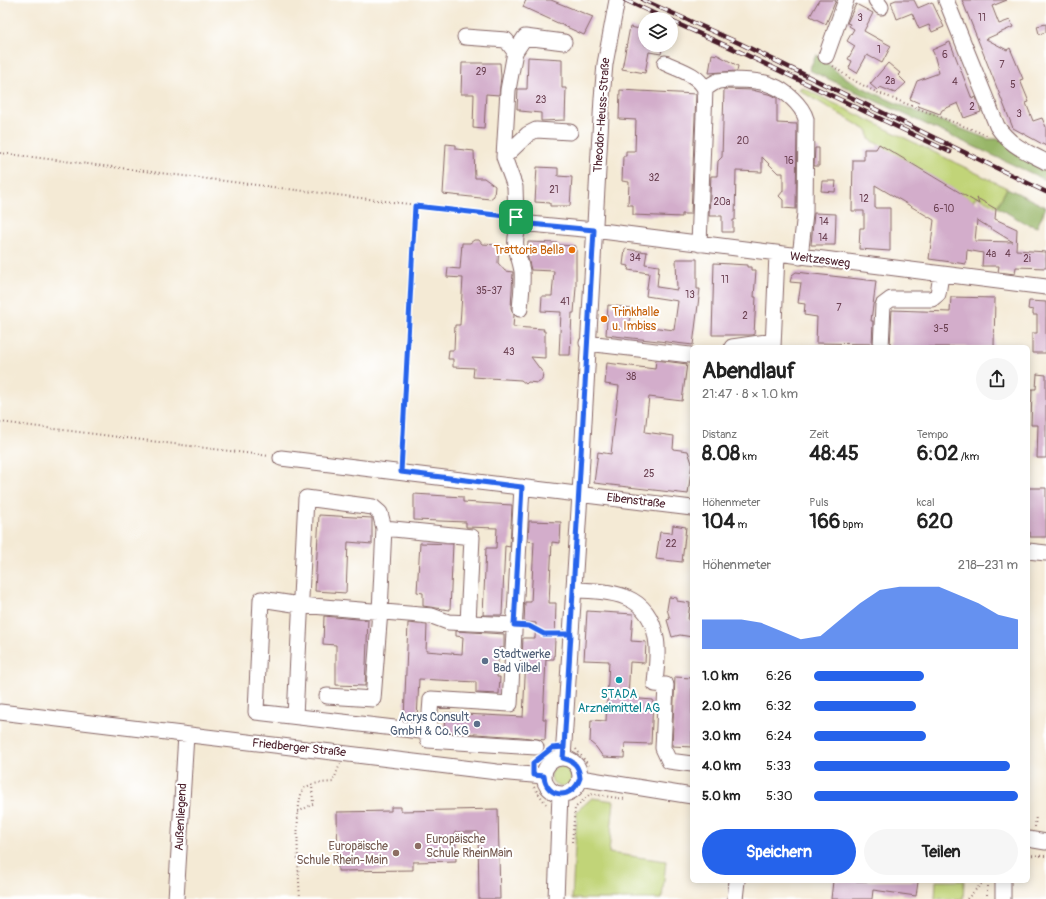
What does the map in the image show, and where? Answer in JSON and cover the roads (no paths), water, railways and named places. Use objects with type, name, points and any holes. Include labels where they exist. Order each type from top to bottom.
[{"type":"street","name":"Theodor-Heuss-Straße","points":[[564,753],[580,494],[587,343],[605,64],[617,0]]},
{"type":"street","points":[[826,56],[846,0]]},
{"type":"street","points":[[946,0],[1000,131],[1014,146],[1046,162]]},
{"type":"street","points":[[465,37],[506,40],[515,52]]},
{"type":"street","points":[[520,309],[522,272],[514,246],[518,220],[515,187],[504,157],[508,90],[515,52],[525,37],[564,42]]},
{"type":"street","points":[[665,63],[695,76],[705,89],[699,244]]},
{"type":"street","points":[[705,89],[720,81],[761,82],[772,85],[793,100],[804,112],[806,119],[805,213],[800,257]]},
{"type":"street","points":[[504,157],[528,134],[536,130],[570,132]]},
{"type":"street","points":[[518,220],[594,230]]},
{"type":"street","name":"Weitzesweg","points":[[594,230],[941,275],[1046,287]]},
{"type":"street","points":[[759,345],[773,344],[777,254]]},
{"type":"street","points":[[881,345],[883,304],[891,299],[932,298],[938,294],[941,275]]},
{"type":"street","points":[[587,343],[690,355]]},
{"type":"street","points":[[281,458],[580,494]]},
{"type":"street","points":[[522,487],[510,704],[431,699],[428,740],[536,747]]},
{"type":"street","name":"Eibenstraße","points":[[580,494],[690,508]]},
{"type":"street","points":[[295,716],[306,498],[373,507],[380,513],[384,528],[380,612],[373,700],[327,696]]},
{"type":"street","points":[[384,528],[472,537],[468,623]]},
{"type":"street","points":[[1030,551],[1046,553]]},
{"type":"street","points":[[574,590],[616,593],[626,597],[642,608],[652,624],[656,639],[655,684],[666,685],[663,748],[665,755],[670,761],[690,764]]},
{"type":"street","points":[[429,732],[256,712],[262,599],[300,605],[432,616],[448,622],[514,625]]},
{"type":"street","name":"Friedberger Straße","points":[[0,712],[186,735],[344,752],[497,772],[539,775]]},
{"type":"street","name":"Außenliegend","points":[[176,899],[186,735]]},
{"type":"street","points":[[564,753],[576,766],[580,778],[574,790],[560,794],[548,788],[539,775],[550,762],[564,753]]},
{"type":"street","points":[[580,778],[690,796]]},
{"type":"street","points":[[556,899],[560,794]]},
{"type":"street","points":[[1031,833],[1046,842]]},
{"type":"street","points":[[735,899],[737,883]]},
{"type":"street","points":[[1003,883],[1003,899]]},
{"type":"railway","points":[[625,0],[651,12]]},
{"type":"railway","points":[[643,0],[739,43],[1046,192]]},
{"type":"railway","points":[[678,24],[736,50],[950,152]]},
{"type":"place","name":"Trattoria Bella","points":[[572,250]]},
{"type":"place","name":"Trinkhalle u. Imbiss","points":[[604,319]]},
{"type":"place","name":"Stadtwerke Bad Vilbel","points":[[485,661]]},
{"type":"place","name":"STADA Arzneimittel AG","points":[[619,680]]},
{"type":"place","name":"Acrys Consult GmbH & Co. KG","points":[[477,724]]},
{"type":"place","name":"Europäische Schule RheinMain","points":[[418,846]]},
{"type":"place","name":"Europäische Schule Rhein-Main","points":[[396,853]]}]
